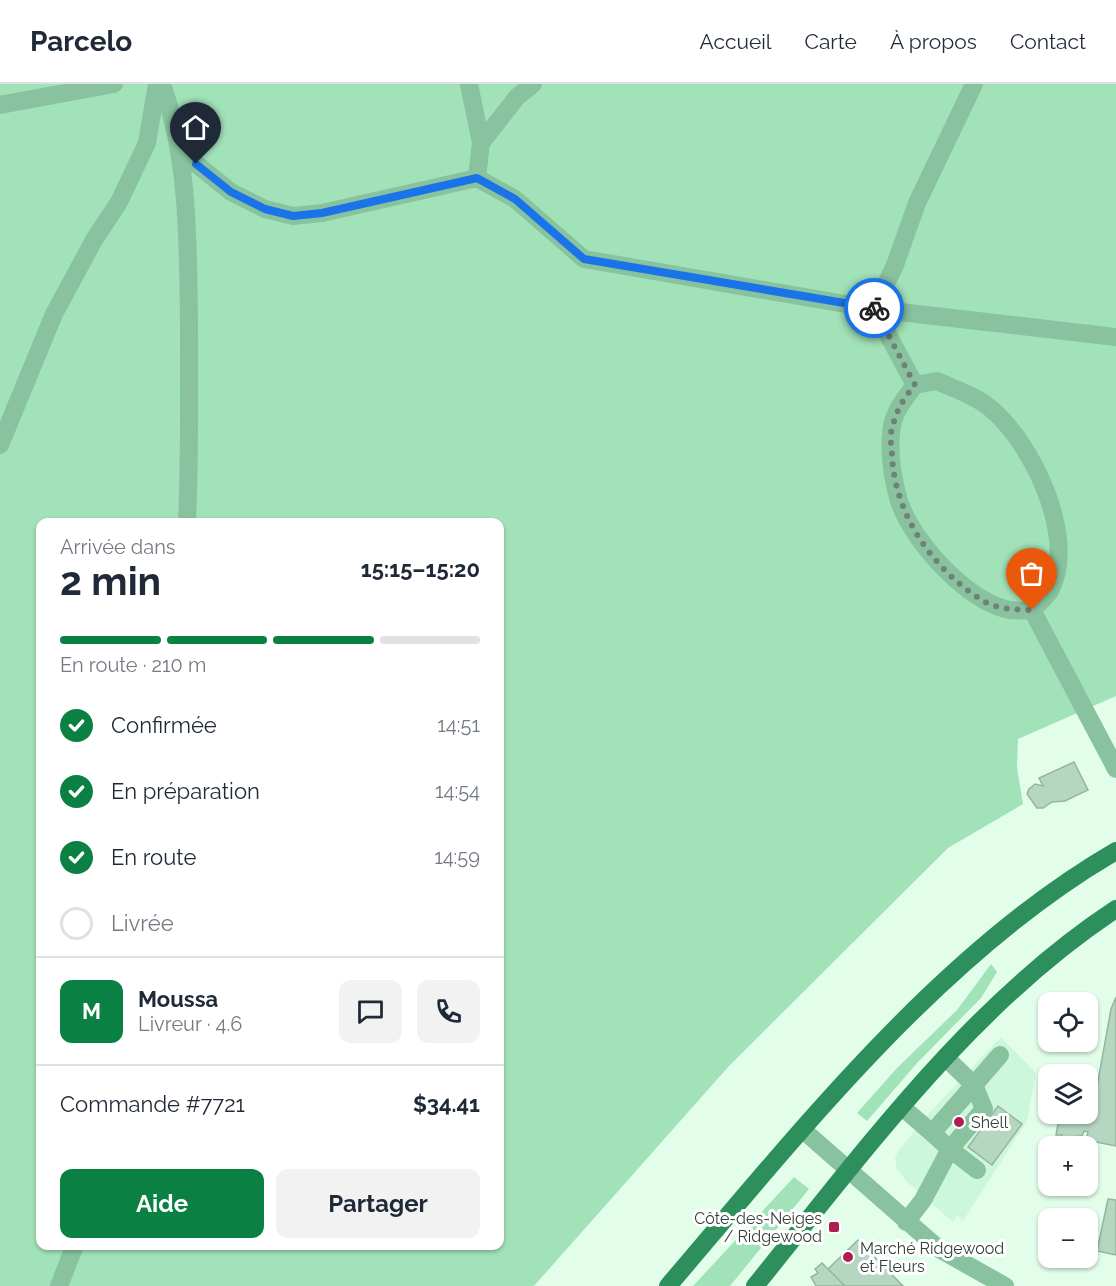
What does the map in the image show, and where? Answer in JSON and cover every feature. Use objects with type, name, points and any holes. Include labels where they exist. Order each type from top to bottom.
[{"type":"main road","points":[[668,1286],[886,1038],[974,956],[1060,888],[1116,851]]},
{"type":"main road","points":[[755,1286],[902,1107],[946,1058],[1031,975],[1116,909]]},
{"type":"street","points":[[0,105],[114,84]]},
{"type":"street","points":[[160,84],[178,150],[188,260],[190,388],[187,518]]},
{"type":"street","points":[[0,445],[54,314],[94,240],[119,202],[147,143],[160,84]]},
{"type":"street","points":[[469,84],[481,143],[477,178]]},
{"type":"street","points":[[481,143],[517,98],[533,84]]},
{"type":"street","points":[[874,309],[895,266],[916,203],[974,84]]},
{"type":"street","points":[[178,150],[231,192],[265,209],[293,216],[322,213],[477,178],[515,199],[584,259],[874,309],[1116,337]]},
{"type":"street","points":[[874,309],[915,385]]},
{"type":"street","points":[[937,381],[990,407],[1014,433],[1035,466],[1049,495],[1056,528],[1057,561],[1051,590],[1032,610],[1010,610],[981,600],[944,568],[913,529],[900,502],[892,466],[891,431],[900,403],[915,385],[937,381]]},
{"type":"street","points":[[1032,610],[1116,769]]},
{"type":"street","points":[[932,1133],[1000,1055]]},
{"type":"street","points":[[906,1222],[923,1200],[950,1149],[988,1112],[974,1085],[946,1058]]},
{"type":"street","points":[[902,1107],[977,1170]]},
{"type":"street","points":[[803,1130],[906,1222],[949,1256],[1005,1286]]},
{"type":"street","points":[[60,1286],[73,1250]]},
{"type":"shaded area","points":[[0,84],[1116,84],[1116,696],[1018,739],[1017,767],[1023,804],[948,848],[729,1066],[534,1286],[0,1286]]},
{"type":"shaded area","points":[[991,964],[997,972],[981,998],[918,1062],[867,1121],[857,1113],[897,1068],[957,1010]]},
{"type":"shaded area","points":[[1001,1037],[1036,1073],[1027,1121],[963,1221],[957,1216],[953,1222],[906,1181],[897,1169],[895,1158],[898,1151],[931,1111]]},
{"type":"shaded area","points":[[794,1177],[809,1189],[730,1286],[693,1286]]},
{"type":"building","points":[[1074,762],[1088,790],[1065,801],[1052,802],[1043,808],[1037,808],[1027,794],[1029,789],[1035,784],[1043,786],[1039,778]]},
{"type":"building","points":[[1116,997],[1116,1146],[1098,1142],[1098,1136],[1087,1136],[1088,1132],[1084,1131],[1082,1136],[1056,1135],[1058,1124],[1098,1124],[1098,1081],[1111,1009]]},
{"type":"building","points":[[998,1106],[1022,1124],[992,1165],[968,1147]]},
{"type":"building","points":[[1108,1199],[1116,1200],[1116,1255],[1098,1251]]},
{"type":"building","points":[[858,1240],[903,1286],[845,1286],[828,1269]]},
{"type":"building","points":[[822,1263],[845,1286],[816,1286],[811,1277],[818,1273],[815,1269]]},
{"type":"way so far","points":[[874,308],[915,385],[900,403],[891,431],[892,466],[900,502],[913,529],[944,568],[981,600],[1010,610],[1032,610]]},
{"type":"place","name":"Shell","points":[[959,1122]]},
{"type":"place","name":"Côte-des-Neiges / Ridgewood","points":[[834,1227]]},
{"type":"place","name":"Marché Ridgewood et Fleurs","points":[[848,1257]]},
{"type":"route","points":[[196,164],[231,192],[265,209],[293,216],[322,213],[477,178],[515,199],[584,259],[874,308]]}]
